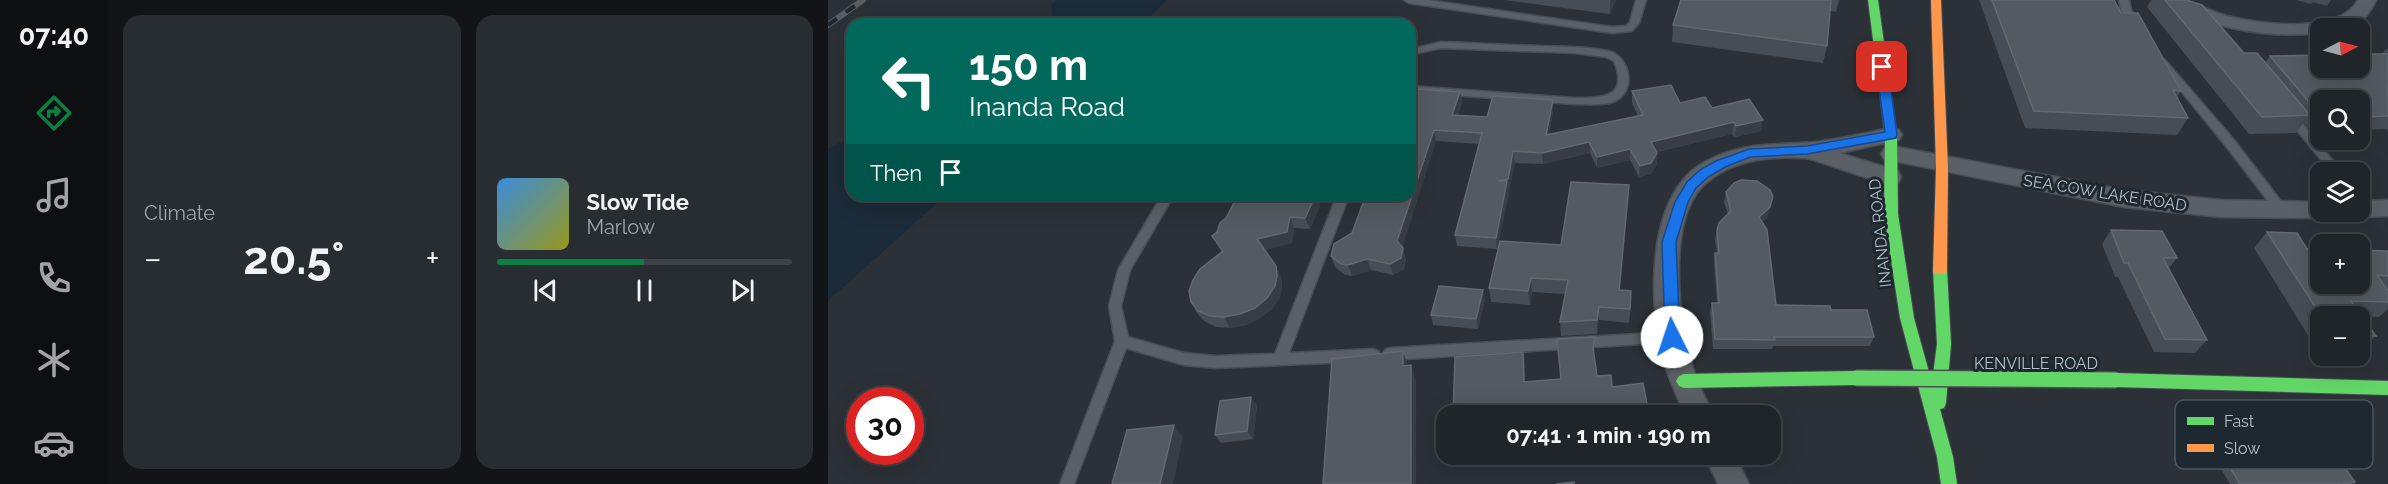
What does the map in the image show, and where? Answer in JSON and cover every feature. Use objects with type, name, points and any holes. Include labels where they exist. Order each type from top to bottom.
[{"type":"main road","name":"INANDA ROAD","points":[[1873,0],[1892,145],[1890,177],[1892,214],[1907,318],[1950,484]]},
{"type":"main road","name":"INANDA ROAD","points":[[1936,0],[1941,161],[1939,253],[1944,344],[1936,423]]},
{"type":"main road","name":"KENVILLE ROAD","points":[[1684,381],[1856,378],[2116,380],[2388,388]]},
{"type":"street","points":[[2168,0],[2218,25],[2281,29],[2323,28],[2349,21],[2359,14],[2367,0]]},
{"type":"street","name":"SEA COW LAKE ROAD","points":[[1695,405],[1677,363],[1672,337],[1669,242],[1682,202],[1692,185],[1704,174],[1721,164],[1749,153],[1892,145],[1941,161],[2057,187],[2163,204],[2210,209],[2310,210]]},
{"type":"street","name":"SEA COW LAKE ROAD","points":[[1807,150],[1890,177]]},
{"type":"street","points":[[1724,465],[1734,484]]},
{"type":"lane","points":[[1409,0],[1612,30],[1629,29],[1634,23],[1641,0]]},
{"type":"lane","points":[[2124,0],[2126,10],[2141,33]]},
{"type":"lane","points":[[1416,52],[1441,45],[1575,50],[1608,54],[1618,59],[1624,74],[1620,92],[1613,98],[1599,101],[1416,89]]},
{"type":"lane","points":[[2154,50],[2282,211]]},
{"type":"lane","points":[[2283,106],[2329,162]]},
{"type":"lane","points":[[1067,484],[1122,341],[1115,306],[1122,278],[1165,201]]},
{"type":"lane","points":[[1280,359],[1341,201]]},
{"type":"lane","points":[[1122,341],[1184,359],[1215,362],[1373,356],[1672,337]]},
{"type":"water","points":[[1056,0],[1167,0],[1149,18],[1051,18],[1051,5]]},
{"type":"water","points":[[846,139],[846,201],[939,201],[828,301],[828,149]]},
{"type":"building","points":[[1681,0],[1831,0],[1827,46],[1673,25]]},
{"type":"building","points":[[1992,0],[2114,0],[2121,13],[2138,13],[2181,91],[2173,90],[2188,118],[2034,111]]},
{"type":"building","points":[[2165,0],[2186,0],[2202,5],[2244,53],[2257,53],[2310,115],[2262,117]]},
{"type":"building","points":[[2370,54],[2388,54],[2388,116],[2370,117],[2370,90],[2310,90],[2310,103],[2270,56],[2310,55],[2310,78],[2370,78]]},
{"type":"building","points":[[1671,85],[1680,103],[1705,97],[1712,108],[1749,99],[1763,120],[1736,126],[1734,122],[1651,142],[1657,153],[1651,163],[1640,166],[1630,149],[1597,157],[1589,142],[1542,153],[1513,151],[1508,179],[1498,181],[1507,181],[1496,238],[1455,235],[1482,133],[1434,130],[1416,184],[1416,89],[1460,92],[1452,115],[1487,117],[1493,96],[1553,100],[1546,135],[1643,115],[1632,91]]},
{"type":"building","points":[[1741,180],[1757,181],[1770,190],[1773,196],[1770,207],[1759,217],[1767,230],[1776,305],[1830,306],[1831,310],[1867,310],[1874,337],[1715,339],[1712,303],[1719,303],[1715,253],[1719,253],[1717,230],[1719,223],[1731,211],[1726,192],[1734,183]]},
{"type":"building","points":[[1571,182],[1629,185],[1619,290],[1631,291],[1630,309],[1599,307],[1597,320],[1560,322],[1568,280],[1531,278],[1528,291],[1489,288],[1500,241],[1561,245]]},
{"type":"building","points":[[1235,201],[1313,201],[1305,218],[1290,217],[1287,232],[1257,239],[1276,266],[1275,286],[1267,298],[1255,308],[1240,314],[1224,317],[1210,316],[1198,311],[1191,302],[1189,291],[1200,269],[1223,251],[1212,236],[1226,218]]},
{"type":"building","points":[[1364,201],[1410,201],[1397,241],[1403,248],[1401,258],[1390,264],[1367,259],[1348,265],[1341,264],[1331,256],[1334,244],[1352,233]]},
{"type":"building","points":[[2111,230],[2162,231],[2177,258],[2163,258],[2207,340],[2165,339],[2128,263],[2124,263]]},
{"type":"building","points":[[2267,232],[2297,233],[2307,249],[2310,249],[2310,294],[2370,294],[2370,250],[2388,251],[2388,276],[2377,275],[2388,291],[2388,302],[2351,301],[2355,306],[2315,306]]},
{"type":"building","points":[[1439,286],[1483,290],[1476,319],[1431,315]]},
{"type":"building","points":[[2370,328],[2376,336],[2370,336]]},
{"type":"building","points":[[1595,337],[1593,348],[1597,376],[1611,375],[1612,387],[1643,383],[1647,405],[1453,405],[1455,357],[1523,352],[1524,382],[1561,379],[1557,339]]},
{"type":"building","points":[[1403,351],[1403,366],[1411,365],[1411,484],[1323,484],[1332,359]]},
{"type":"building","points":[[1251,397],[1247,431],[1215,435],[1220,401]]},
{"type":"building","points":[[1174,425],[1160,484],[1112,484],[1127,430]]},
{"type":"building","points":[[2231,469],[2346,469],[2355,482],[2342,484],[2240,484]]},
{"type":"railway","points":[[828,25],[863,0]]},
{"type":"traffic: fast","points":[[1873,0],[1891,135],[1891,214],[1907,318],[1945,457],[1949,484]]},
{"type":"traffic: fast","points":[[1938,403],[1944,344],[1940,270]]},
{"type":"traffic: fast","points":[[1684,381],[1856,378]]},
{"type":"traffic: fast","points":[[1856,378],[2116,380]]},
{"type":"traffic: fast","points":[[2116,380],[2388,388]]},
{"type":"traffic: slow","points":[[1936,0],[1942,168],[1940,270]]},
{"type":"route","points":[[1672,337],[1669,242],[1682,202],[1692,185],[1704,174],[1721,164],[1749,153],[1807,150],[1891,135],[1882,67]]}]
